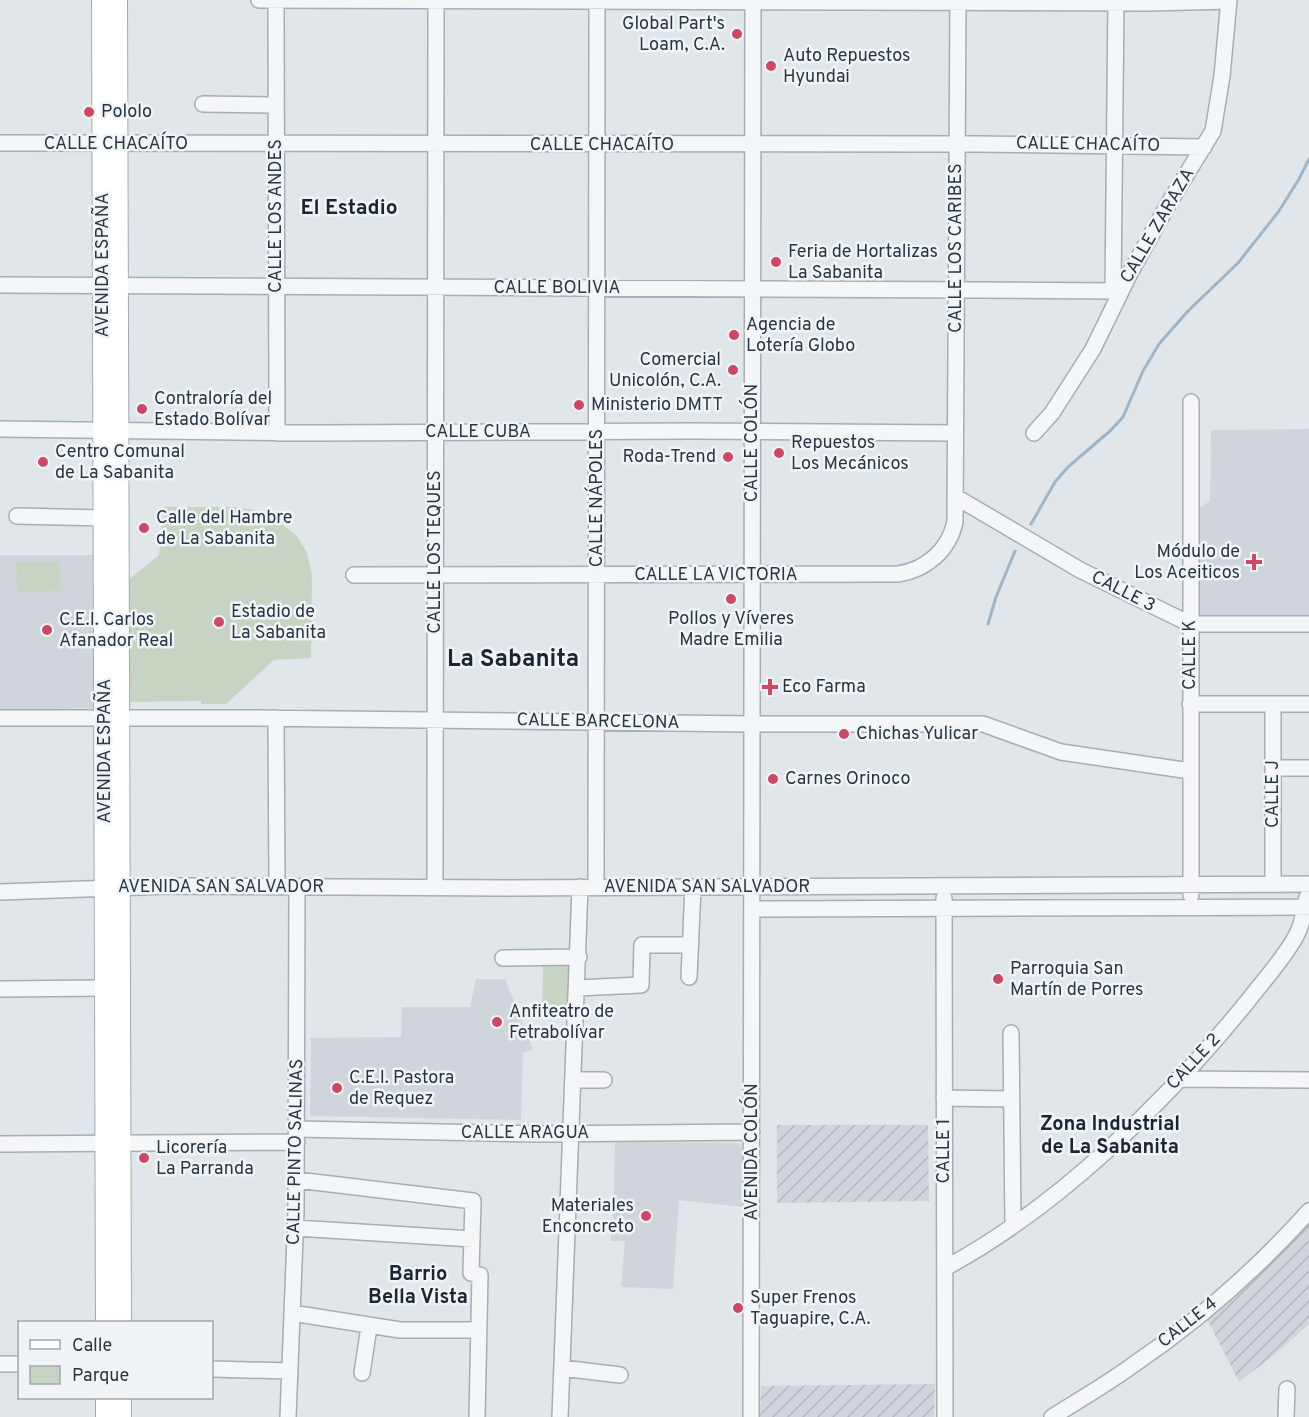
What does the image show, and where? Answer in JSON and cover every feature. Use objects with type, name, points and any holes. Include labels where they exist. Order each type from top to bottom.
[{"type":"main road","name":"AVENIDA ESPAÑA","points":[[102,0],[110,144],[111,286],[113,1144],[106,1321]]},
{"type":"main road","name":"AVENIDA ESPAÑA","points":[[110,144],[117,0]]},
{"type":"main road","name":"AVENIDA ESPAÑA","points":[[111,431],[104,518],[112,717]]},
{"type":"main road","name":"AVENIDA ESPAÑA","points":[[112,887],[105,988],[121,1321]]},
{"type":"main road","points":[[106,1399],[106,1417]]},
{"type":"main road","points":[[121,1399],[121,1417]]},
{"type":"street","points":[[259,0],[1229,1]]},
{"type":"street","name":"CALLE LOS ANDES","points":[[276,0],[277,433]]},
{"type":"street","name":"CALLE NÁPOLES","points":[[596,887],[597,0]]},
{"type":"street","name":"CALLE COLÓN","points":[[751,887],[753,0]]},
{"type":"street","name":"CALLE LOS TEQUES","points":[[435,887],[436,1]]},
{"type":"street","name":"CALLE LOS CARIBES","points":[[956,497],[958,1]]},
{"type":"street","points":[[1116,1],[1116,292]]},
{"type":"street","name":"CALLE ZARAZA","points":[[1034,433],[1052,413],[1093,349],[1116,292],[1213,131],[1217,114],[1229,1]]},
{"type":"street","points":[[203,104],[276,105]]},
{"type":"street","name":"CALLE CHACAÍTO","points":[[0,143],[957,144],[1204,147]]},
{"type":"street","name":"CALLE BOLIVIA","points":[[0,285],[956,289],[1116,292]]},
{"type":"street","name":"CALLE K","points":[[1191,402],[1191,907]]},
{"type":"street","name":"CALLE CUBA","points":[[0,429],[277,433],[955,433]]},
{"type":"street","name":"CALLE 3","points":[[956,497],[1080,570],[1190,624],[1309,624]]},
{"type":"street","name":"CALLE LA VICTORIA","points":[[354,575],[898,574],[920,568],[940,552],[953,534],[956,497]]},
{"type":"street","points":[[17,516],[104,518]]},
{"type":"street","points":[[1190,704],[1309,704]]},
{"type":"street","name":"CALLE J","points":[[1273,704],[1273,884]]},
{"type":"street","name":"CALLE BARCELONA","points":[[0,718],[983,724],[1061,752],[1190,771]]},
{"type":"street","points":[[276,718],[277,887]]},
{"type":"street","points":[[1273,768],[1309,768]]},
{"type":"street","name":"AVENIDA SAN SALVADOR","points":[[0,892],[112,887],[1309,884]]},
{"type":"street","name":"CALLE 2","points":[[945,1268],[974,1252],[1013,1225],[1078,1175],[1178,1079],[1226,1028],[1286,950],[1300,927],[1307,907],[1309,884]]},
{"type":"street","name":"CALLE 1","points":[[944,886],[945,1417]]},
{"type":"street","name":"CALLE PINTO SALINAS","points":[[288,1417],[298,1136],[297,887]]},
{"type":"street","points":[[560,1417],[580,887]]},
{"type":"street","points":[[689,977],[693,887]]},
{"type":"street","name":"AVENIDA COLÓN","points":[[751,887],[751,1417]]},
{"type":"street","name":"AVENIDA SAN SALVADOR","points":[[752,909],[1307,907]]},
{"type":"street","points":[[577,988],[641,985],[642,945],[690,945]]},
{"type":"street","points":[[503,958],[579,957]]},
{"type":"street","points":[[0,989],[105,988]]},
{"type":"street","points":[[1011,1033],[1013,1225]]},
{"type":"street","points":[[1178,1079],[1309,1080]]},
{"type":"street","points":[[574,1080],[604,1080]]},
{"type":"street","points":[[944,1098],[1011,1099]]},
{"type":"street","name":"CALLE ARAGUA","points":[[0,1144],[113,1144],[298,1136],[752,1132]]},
{"type":"street","points":[[297,1180],[473,1201],[471,1273],[480,1275],[477,1417]]},
{"type":"street","name":"CALLE 4","points":[[1052,1417],[1135,1365],[1217,1301],[1252,1270],[1309,1211]]},
{"type":"street","points":[[296,1228],[472,1239]]},
{"type":"street","points":[[292,1313],[369,1327],[400,1330],[479,1330]]},
{"type":"street","points":[[362,1373],[369,1327]]},
{"type":"street","points":[[0,1364],[18,1364]]},
{"type":"street","points":[[562,1368],[620,1375]]},
{"type":"street","points":[[213,1369],[290,1371]]},
{"type":"street","points":[[1286,1417],[1287,1389]]},
{"type":"shaded area","name":"Módulo de Los Aceiticos","points":[[1309,429],[1309,616],[1199,616],[1199,508],[1210,501],[1211,430]]},
{"type":"shaded area","name":"C.E.I. Carlos Afanador Real","points":[[0,555],[93,555],[96,704],[92,708],[0,710]]},
{"type":"shaded area","points":[[476,979],[505,979],[533,1049],[523,1053],[521,1120],[310,1116],[311,1042],[309,1038],[401,1037],[402,1007],[470,1007]]},
{"type":"shaded area","points":[[777,1125],[928,1125],[929,1201],[777,1203]]},
{"type":"shaded area","name":"Materiales Enconcreto","points":[[615,1142],[739,1143],[743,1148],[742,1207],[679,1200],[673,1289],[621,1287],[625,1241],[611,1241]]},
{"type":"shaded area","points":[[1309,1222],[1309,1324],[1239,1382],[1207,1319]]},
{"type":"shaded area","points":[[935,1384],[934,1417],[760,1417],[761,1386]]},
{"type":"green space","name":"Estadio de La Sabanita","points":[[164,507],[234,507],[255,510],[275,519],[297,536],[307,553],[312,575],[311,658],[274,660],[226,704],[201,704],[201,701],[125,702],[127,581],[159,555]]},
{"type":"green space","points":[[60,561],[61,591],[17,592],[16,562]]},
{"type":"green space","points":[[543,965],[573,966],[571,1015],[542,1014]]},
{"type":"waterway","points":[[1031,524],[1055,482],[1068,467],[1123,417],[1143,371],[1159,344],[1188,311],[1238,263],[1279,211],[1309,159]]},
{"type":"waterway","points":[[988,624],[996,597],[1015,551]]},
{"type":"place","name":"Global Part's Loam, C.A.","points":[[737,34]]},
{"type":"place","name":"Auto Repuestos Hyundai","points":[[771,66]]},
{"type":"place","name":"Pololo","points":[[89,112]]},
{"type":"place","name":"Feria de Hortalizas La Sabanita","points":[[776,262]]},
{"type":"place","name":"Agencia de Lotería Globo","points":[[734,335]]},
{"type":"place","name":"Comercial Unicolón, C.A.","points":[[733,370]]},
{"type":"place","name":"Ministerio DMTT","points":[[579,405]]},
{"type":"place","name":"Contraloría del Estado Bolívar","points":[[142,409]]},
{"type":"place","name":"Repuestos Los Mecánicos","points":[[779,453]]},
{"type":"place","name":"Roda-Trend","points":[[728,457]]},
{"type":"place","name":"Centro Comunal de La Sabanita","points":[[43,462]]},
{"type":"place","name":"Calle del Hambre de La Sabanita","points":[[144,528]]},
{"type":"place","name":"Módulo de Los Aceiticos","points":[[1254,562]]},
{"type":"place","name":"Pollos y Víveres Madre Emilia","points":[[731,599]]},
{"type":"place","name":"Estadio de La Sabanita","points":[[219,622]]},
{"type":"place","name":"C.E.I. Carlos Afanador Real","points":[[47,630]]},
{"type":"place","name":"Eco Farma","points":[[770,687]]},
{"type":"place","name":"Chichas Yulicar","points":[[844,734]]},
{"type":"place","name":"Carnes Orinoco","points":[[773,779]]},
{"type":"place","name":"Parroquia San Martín de Porres","points":[[998,979]]},
{"type":"place","name":"Anfiteatro de Fetrabolívar","points":[[497,1022]]},
{"type":"place","name":"C.E.I. Pastora de Requez","points":[[337,1088]]},
{"type":"place","name":"Licorería La Parranda","points":[[144,1158]]},
{"type":"place","name":"Materiales Enconcreto","points":[[646,1216]]},
{"type":"place","name":"Super Frenos Taguapire, C.A.","points":[[738,1308]]},
{"type":"district","name":"El Estadio","points":[[349,208]]},
{"type":"district","name":"La Sabanita","points":[[513,660]]},
{"type":"district","name":"Zona Industrial de La Sabanita","points":[[1110,1136]]},
{"type":"district","name":"Barrio Bella Vista","points":[[418,1286]]}]
